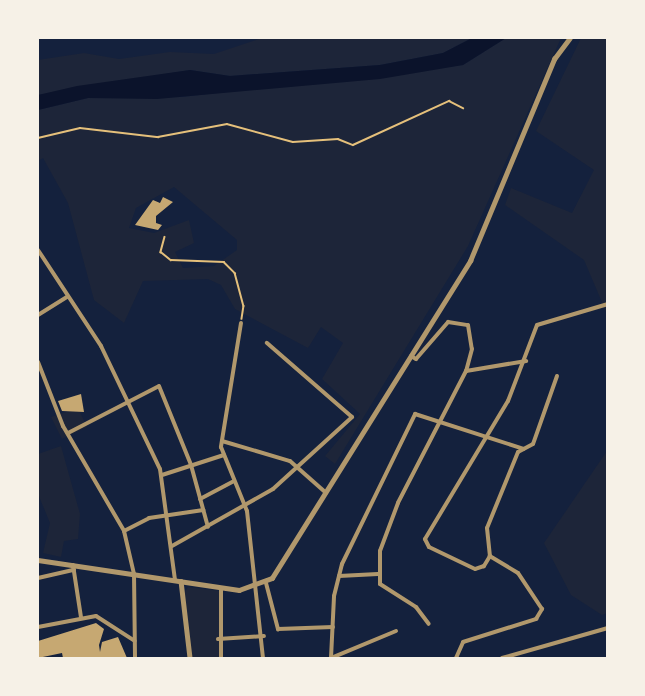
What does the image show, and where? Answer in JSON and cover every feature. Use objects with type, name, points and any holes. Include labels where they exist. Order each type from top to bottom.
[{"type":"street","points":[[38,560],[221,588],[258,587],[266,584],[326,493],[470,261],[554,59],[570,38]]},
{"type":"street","points":[[38,250],[101,346],[162,475],[175,580]]},
{"type":"street","points":[[38,315],[67,297]]},
{"type":"street","points":[[490,556],[476,569],[429,547],[425,539],[488,435],[526,361],[542,321],[608,304]]},
{"type":"street","points":[[411,357],[416,359],[448,322],[459,321],[473,335],[466,371],[441,424],[398,503],[380,551],[378,574],[380,585],[416,607],[429,624]]},
{"type":"street","points":[[241,323],[222,441],[224,455],[244,506],[258,587],[264,636],[263,658]]},
{"type":"street","points":[[172,546],[244,506],[298,468],[352,417],[267,343]]},
{"type":"street","points":[[466,371],[526,361]]},
{"type":"street","points":[[38,362],[63,426],[124,531],[134,574],[135,658]]},
{"type":"street","points":[[490,556],[487,528],[518,452],[533,444],[557,376]]},
{"type":"street","points":[[68,433],[159,386],[191,465],[208,527]]},
{"type":"street","points":[[396,632],[332,658],[339,576],[415,414],[441,424],[488,435],[524,449]]},
{"type":"street","points":[[222,441],[290,461],[326,493]]},
{"type":"street","points":[[162,475],[224,455]]},
{"type":"street","points":[[200,499],[234,481]]},
{"type":"street","points":[[124,531],[168,515],[203,510]]},
{"type":"street","points":[[456,658],[463,642],[536,619],[542,609],[518,573],[490,556]]},
{"type":"street","points":[[38,578],[73,567]]},
{"type":"street","points":[[73,567],[81,617]]},
{"type":"street","points":[[339,576],[378,574]]},
{"type":"street","points":[[181,581],[190,658]]},
{"type":"street","points":[[266,584],[278,629],[333,627]]},
{"type":"street","points":[[221,588],[218,639],[221,658]]},
{"type":"street","points":[[38,627],[81,617],[96,616],[135,641]]},
{"type":"street","points":[[502,658],[608,628]]},
{"type":"street","points":[[218,639],[264,636]]},
{"type":"path","points":[[38,138],[80,128],[158,137],[220,124],[293,142],[338,139],[352,145],[449,101],[463,108]]},
{"type":"path","points":[[165,237],[161,252],[171,260],[224,262],[235,273],[244,306],[241,323]]},
{"type":"shaded area","points":[[262,38],[472,38],[443,53],[380,65],[230,76],[190,70],[38,95],[38,60],[84,53],[119,59],[170,52],[214,54]]},
{"type":"shaded area","points":[[472,38],[506,38],[463,65],[380,79],[157,99],[88,98],[38,110],[38,95],[77,86],[190,70],[230,76],[380,65],[443,53]]},
{"type":"shaded area","points":[[506,38],[561,38],[468,246],[335,464],[325,456],[360,414],[322,379],[343,343],[321,327],[308,348],[235,309],[221,285],[208,279],[143,281],[124,323],[94,300],[68,203],[43,158],[38,161],[38,110],[88,98],[182,97],[463,65]],"holes":[[[174,187],[237,240],[237,250],[214,266],[183,268],[175,252],[194,243],[189,220],[154,233],[129,228],[136,208]]]},
{"type":"shaded area","points":[[581,38],[607,38],[607,314],[584,260],[505,205],[511,188],[572,213],[594,170],[536,131]]},
{"type":"shaded area","points":[[78,408],[87,427],[62,439],[51,417]]},
{"type":"shaded area","points":[[61,446],[80,514],[78,539],[64,541],[61,557],[43,553],[50,523],[38,494],[38,454]]},
{"type":"shaded area","points":[[607,451],[608,613],[602,615],[571,595],[544,543]]},
{"type":"shaded area","points":[[188,587],[221,591],[221,658],[191,658],[184,593]]},
{"type":"building","points":[[163,197],[173,202],[156,216],[156,223],[162,225],[158,230],[135,225],[153,200],[160,203]]},
{"type":"building","points":[[81,394],[84,412],[62,411],[58,401]]},
{"type":"building","points":[[96,623],[104,629],[99,645],[100,652],[102,642],[118,637],[127,658],[63,658],[62,653],[38,658],[38,641]]}]
